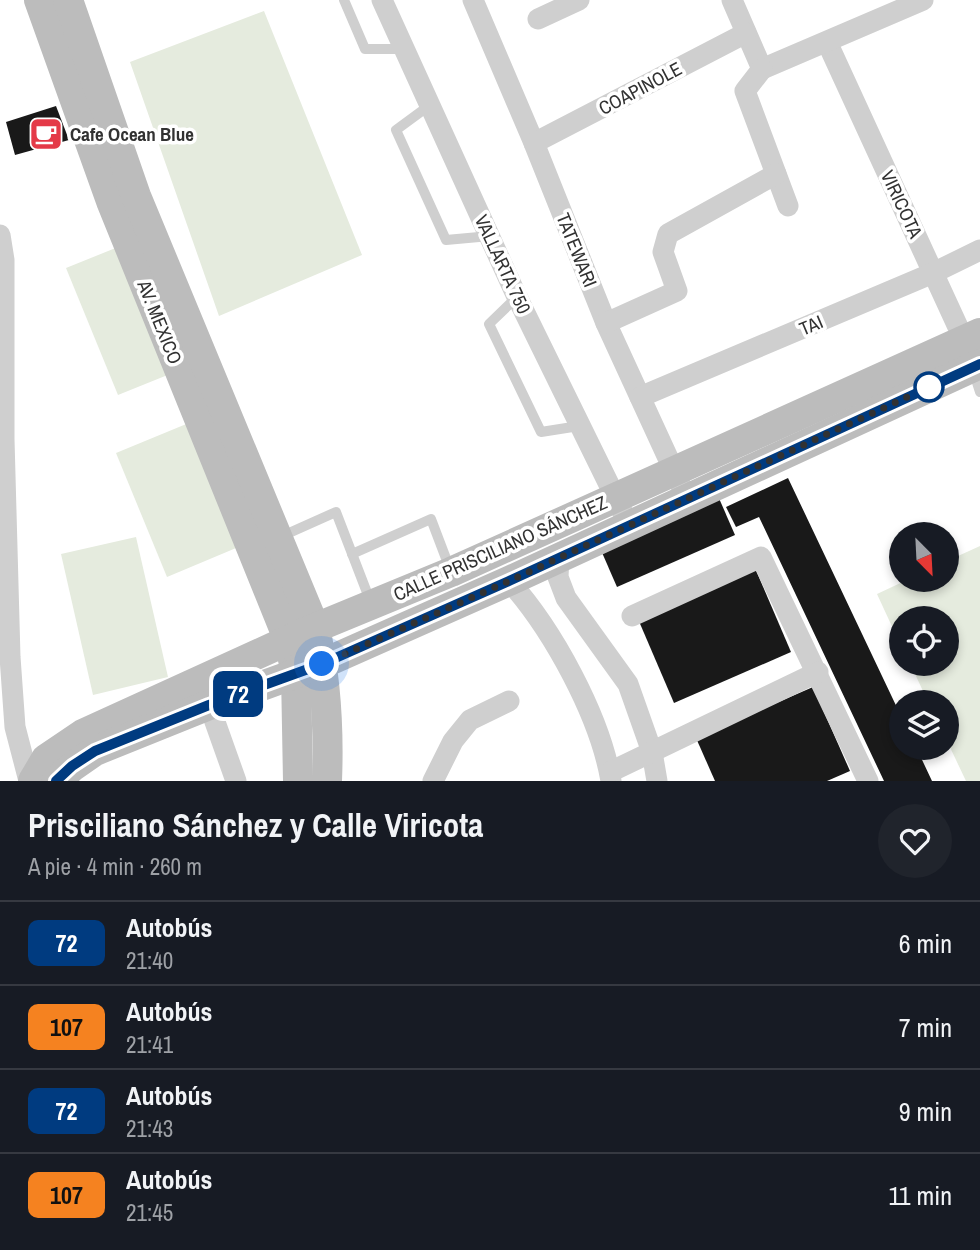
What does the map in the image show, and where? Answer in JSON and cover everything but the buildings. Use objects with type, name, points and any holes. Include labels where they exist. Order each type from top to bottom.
[{"type":"main road","name":"AV. MEXICO","points":[[39,0],[111,201],[302,635]]},
{"type":"main road","name":"AV. MEXICO","points":[[68,0],[136,196],[278,538],[302,635]]},
{"type":"main road","name":"CALLE PRISCILIANO SÁNCHEZ","points":[[31,781],[46,760],[83,734],[302,635],[451,572],[675,471],[975,360]]},
{"type":"main road","name":"CALLE PRISCILIANO SÁNCHEZ","points":[[56,781],[72,766],[95,751],[309,668],[509,581],[687,499],[975,360]]},
{"type":"main road","points":[[302,635],[328,748],[327,781]]},
{"type":"main road","points":[[299,781],[309,668]]},
{"type":"street","name":"VALLARTA 750","points":[[382,0],[517,297],[629,525]]},
{"type":"street","name":"TATEWARI","points":[[473,0],[606,323],[687,499]]},
{"type":"street","points":[[538,19],[579,0]]},
{"type":"street","points":[[732,0],[762,69]]},
{"type":"street","points":[[788,206],[745,91],[762,69],[923,0]]},
{"type":"street","name":"COAPINOLE","points":[[534,143],[746,33]]},
{"type":"street","name":"VIRICOTA","points":[[827,42],[975,360]]},
{"type":"street","points":[[606,323],[677,291],[663,251],[668,234],[776,174]]},
{"type":"street","points":[[0,235],[4,260],[4,439],[10,657],[15,727],[31,781]]},
{"type":"street","name":"TAI","points":[[640,397],[933,273],[980,250]]},
{"type":"street","points":[[559,557],[558,577],[566,598],[628,684],[652,752],[657,781]]},
{"type":"street","points":[[632,616],[761,557],[868,781]]},
{"type":"street","points":[[509,581],[532,607],[590,711],[610,777],[652,752],[818,672]]},
{"type":"street","points":[[566,666],[600,648]]},
{"type":"street","points":[[433,781],[453,741],[470,720],[509,701]]},
{"type":"street","points":[[209,705],[236,781]]},
{"type":"lane","points":[[344,0],[365,49],[404,49]]},
{"type":"lane","points":[[430,105],[396,130],[446,240],[490,236]]},
{"type":"lane","points":[[517,297],[489,324],[541,432],[579,426]]},
{"type":"lane","points":[[278,538],[336,512],[372,606]]},
{"type":"lane","points":[[352,554],[430,519],[451,572]]},
{"type":"shaded area","points":[[264,11],[362,255],[219,316],[130,62]]},
{"type":"shaded area","points":[[123,245],[175,372],[118,395],[66,268]]},
{"type":"shaded area","points":[[196,420],[248,543],[167,577],[116,453]]},
{"type":"shaded area","points":[[136,537],[168,677],[93,695],[61,554]]},
{"type":"shaded area","points":[[980,546],[980,781],[966,781],[956,760],[959,760],[959,690],[922,690],[916,676],[959,676],[959,606],[889,606],[889,620],[877,594],[889,588],[889,592],[959,592],[959,556]]},
{"type":"bus line","name":"72","points":[[56,781],[72,766],[95,751],[209,705],[322,664],[980,364]]},
{"type":"place","name":"Cafe Ocean Blue","points":[[46,134]]},
{"type":"route","points":[[322,664],[509,581],[929,387]]}]
